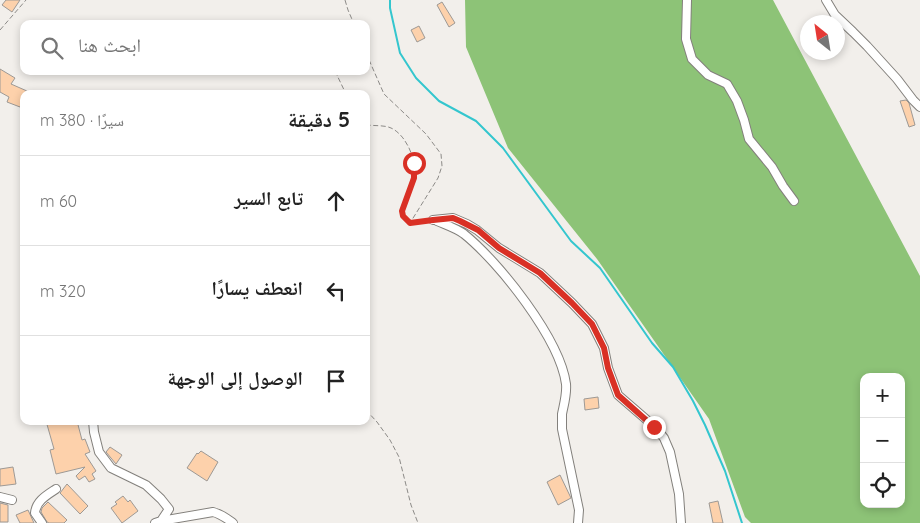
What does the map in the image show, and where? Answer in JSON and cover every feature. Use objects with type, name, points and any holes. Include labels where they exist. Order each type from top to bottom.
[{"type":"street","points":[[687,0],[686,39],[692,59],[708,75],[727,84],[737,101],[749,139],[772,167],[794,201]]},
{"type":"street","points":[[826,0],[835,16],[867,46],[920,107]]},
{"type":"street","points":[[433,220],[453,218],[478,230],[499,248],[540,273],[592,324],[604,348],[608,368],[618,395],[664,438],[670,452],[679,494],[681,523]]},
{"type":"street","points":[[433,220],[452,226],[464,233],[483,252],[525,300],[555,351],[566,383],[562,429],[579,510],[578,523]]},
{"type":"street","points":[[93,425],[99,452],[111,468],[146,485],[169,509],[158,522]]},
{"type":"street","points":[[42,523],[35,512],[35,508],[39,502],[56,489]]},
{"type":"street","points":[[0,496],[12,500]]},
{"type":"street","points":[[158,522],[213,512],[233,523]]},
{"type":"path","points":[[0,30],[26,0]]},
{"type":"path","points":[[345,0],[352,20]]},
{"type":"path","points":[[370,62],[384,94],[426,134],[441,154],[442,166],[438,178],[410,223]]},
{"type":"path","points":[[337,75],[344,90]]},
{"type":"path","points":[[370,126],[390,127],[402,136],[410,149],[414,163],[414,178],[402,211],[403,216],[410,223]]},
{"type":"path","points":[[410,223],[433,220]]},
{"type":"path","points":[[370,414],[390,440],[399,457],[411,505],[418,523]]},
{"type":"green space","points":[[465,0],[773,0],[800,51],[800,60],[805,60],[920,276],[920,523],[751,523],[745,517],[709,419],[597,259],[508,148],[466,47]]},
{"type":"building","points":[[6,0],[20,0],[12,12],[2,5]]},
{"type":"building","points":[[442,2],[455,23],[449,27],[437,5]]},
{"type":"building","points":[[419,26],[425,38],[417,42],[411,30]]},
{"type":"building","points":[[0,69],[15,78],[11,84],[25,90],[20,90],[20,107],[7,102],[9,97],[0,92]]},
{"type":"building","points":[[906,100],[909,103],[915,125],[909,127],[900,101]]},
{"type":"building","points":[[598,397],[599,408],[585,410],[584,399]]},
{"type":"building","points":[[47,425],[78,425],[82,440],[85,439],[90,452],[85,454],[96,471],[92,474],[95,479],[89,482],[85,476],[79,480],[76,476],[85,467],[56,474],[50,450],[54,449]]},
{"type":"building","points":[[110,447],[122,455],[116,464],[106,452]]},
{"type":"building","points":[[201,451],[218,462],[207,481],[187,468],[197,453]]},
{"type":"building","points":[[13,467],[16,484],[0,486],[0,469]]},
{"type":"building","points":[[560,475],[571,498],[558,505],[547,482]]},
{"type":"building","points":[[67,484],[88,506],[80,514],[60,493]]},
{"type":"building","points":[[123,496],[128,502],[130,500],[138,511],[122,523],[111,508]]},
{"type":"building","points":[[718,501],[723,523],[713,523],[709,503]]},
{"type":"building","points":[[48,502],[67,520],[64,523],[47,522],[41,512]]},
{"type":"building","points":[[0,503],[8,505],[8,522],[0,522]]},
{"type":"building","points":[[28,510],[34,523],[20,523],[16,515]]},
{"type":"waterway","points":[[390,0],[400,53],[416,78],[439,101],[476,121],[503,148],[571,241],[600,268],[652,343],[673,367],[705,425],[725,471],[742,523]]},
{"type":"route","points":[[414,163],[414,178],[402,211],[403,216],[410,223],[453,218],[478,230],[499,248],[540,273],[592,324],[604,348],[608,368],[618,395],[654,427]]}]
